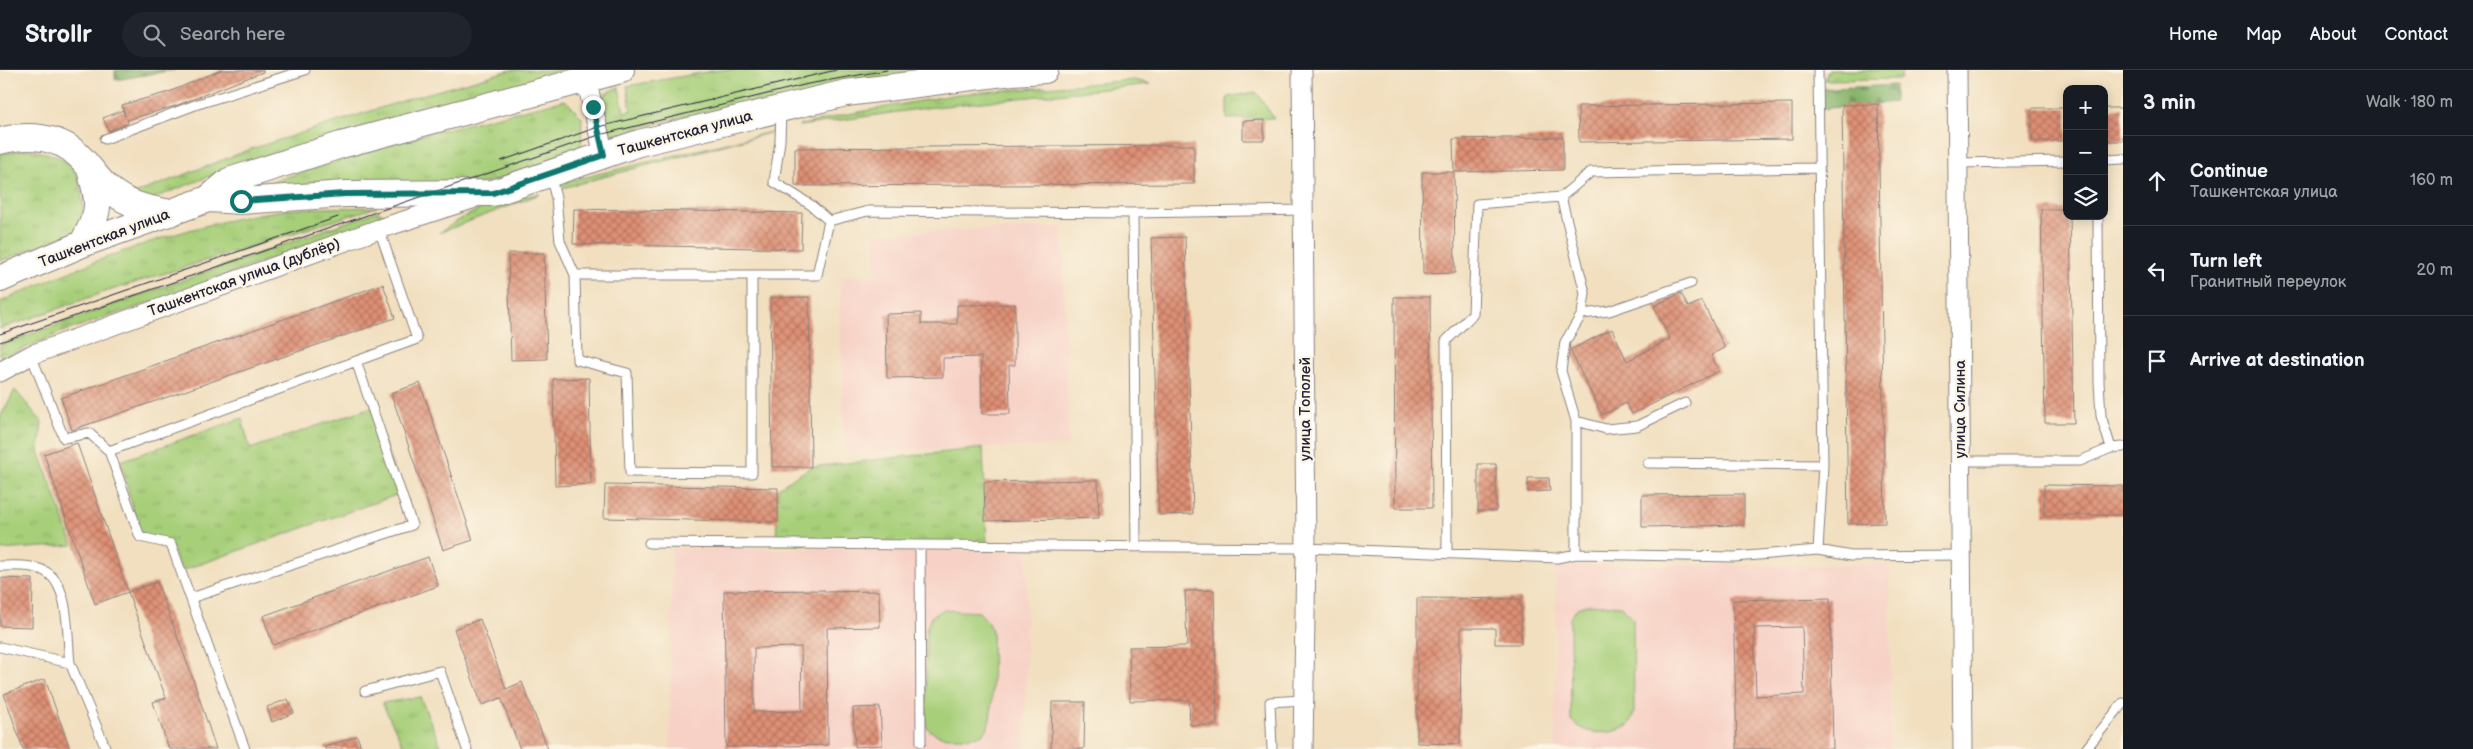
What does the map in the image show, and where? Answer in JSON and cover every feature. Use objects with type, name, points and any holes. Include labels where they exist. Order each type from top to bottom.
[{"type":"main road","name":"Ташкентская улица","points":[[0,279],[82,244],[208,199],[229,181],[341,145],[585,74],[620,70]]},
{"type":"main road","name":"Ташкентская улица","points":[[208,199],[241,201],[345,194],[493,193],[604,155],[692,128],[846,93],[1012,72],[1045,70]]},
{"type":"main road","points":[[0,141],[13,138],[46,138],[66,146],[79,156],[109,190],[129,202],[142,207],[170,213]]},
{"type":"main road","points":[[82,244],[96,219],[97,197],[90,169]]},
{"type":"street","name":"улица Тополей","points":[[1302,70],[1306,548],[1303,749]]},
{"type":"street","name":"улица Силина","points":[[1957,70],[1963,749]]},
{"type":"street","points":[[585,74],[604,155]]},
{"type":"street","name":"Ташкентская улица (дублёр)","points":[[0,372],[31,355],[379,229],[493,193]]},
{"type":"lane","points":[[105,139],[195,105],[304,70]]},
{"type":"lane","points":[[1818,70],[1823,464],[1818,550]]},
{"type":"lane","points":[[781,109],[780,141],[774,182],[811,205],[829,221]]},
{"type":"lane","points":[[2108,160],[2123,160]]},
{"type":"lane","points":[[1958,163],[2063,161]]},
{"type":"lane","points":[[1447,553],[1446,340],[1473,314],[1477,204],[1561,198],[1591,172],[1819,168]]},
{"type":"lane","points":[[550,174],[556,198],[560,241],[576,275],[577,360],[627,373],[630,472],[752,473],[752,275]]},
{"type":"lane","points":[[1561,198],[1585,293],[1582,314],[1565,342],[1561,371],[1576,421],[1576,554]]},
{"type":"lane","points":[[829,221],[868,211],[1134,213],[1304,210]]},
{"type":"lane","points":[[1134,213],[1136,547]]},
{"type":"lane","points":[[2098,220],[2099,382],[2101,416],[2111,448]]},
{"type":"lane","points":[[576,275],[817,275],[829,221]]},
{"type":"lane","points":[[109,451],[417,339],[379,229]]},
{"type":"lane","points":[[1582,314],[1609,311],[1691,283]]},
{"type":"lane","points":[[31,355],[64,438],[89,433],[109,451],[140,538],[171,544],[245,749]]},
{"type":"lane","points":[[191,598],[412,525],[356,361]]},
{"type":"lane","points":[[1576,421],[1606,429],[1637,426],[1684,403]]},
{"type":"lane","points":[[1961,461],[2080,461],[2111,448],[2123,448]]},
{"type":"lane","points":[[1648,463],[1823,464]]},
{"type":"lane","points":[[649,543],[1306,548],[1557,558],[1576,554],[1734,557],[1818,550],[1851,556],[1961,555]]},
{"type":"lane","points":[[920,545],[921,742]]},
{"type":"lane","points":[[0,566],[27,566],[49,573],[63,591],[70,663],[106,749]]},
{"type":"lane","points":[[0,647],[70,663]]},
{"type":"lane","points":[[365,691],[440,671],[467,749]]},
{"type":"lane","points":[[1272,749],[1270,702],[1303,700]]},
{"type":"lane","points":[[2086,749],[2123,703]]},
{"type":"shaded area","points":[[1062,227],[1069,445],[844,452],[839,277],[876,276],[874,233]]},
{"type":"shaded area","points":[[672,548],[1027,551],[1025,749],[670,749]]},
{"type":"shaded area","points":[[1556,565],[1890,565],[1890,749],[1555,749]]},
{"type":"green space","points":[[115,70],[175,70],[115,80]]},
{"type":"green space","points":[[511,70],[567,70],[563,77],[248,161],[149,200],[129,196],[251,149],[415,97]]},
{"type":"green space","points":[[718,70],[1006,70],[729,114],[720,108],[643,127],[631,141],[614,141],[603,113],[602,107],[605,94],[619,87],[624,112],[631,110],[627,86]]},
{"type":"green space","points":[[1829,70],[1902,70],[1901,79],[1824,80]]},
{"type":"green space","points":[[1134,80],[1151,84],[926,108],[799,126],[843,115],[958,94]]},
{"type":"green space","points":[[1895,85],[1895,102],[1818,109],[1816,89]]},
{"type":"green space","points":[[1256,92],[1274,118],[1227,119],[1227,97]]},
{"type":"green space","points":[[565,100],[582,117],[581,153],[485,183],[233,194],[410,138]]},
{"type":"green space","points":[[780,130],[562,188],[560,186],[561,183]]},
{"type":"green space","points":[[25,149],[55,156],[65,161],[72,168],[77,176],[80,187],[84,218],[75,232],[0,261],[0,154]]},
{"type":"green space","points":[[540,194],[439,233],[464,217],[487,206],[511,199]]},
{"type":"green space","points":[[377,207],[102,293],[0,329],[0,302],[101,259],[171,235],[242,217],[278,211],[315,208]]},
{"type":"green space","points":[[378,211],[386,216],[167,297],[62,332],[0,359],[0,345]]},
{"type":"green space","points":[[15,390],[42,422],[39,451],[73,545],[0,550],[0,417]]},
{"type":"green space","points":[[372,407],[402,493],[181,571],[171,544],[140,537],[121,461],[242,418],[250,449]]},
{"type":"green space","points":[[983,448],[987,546],[776,544],[778,488],[811,467]]},
{"type":"green space","points":[[1588,604],[1621,606],[1633,618],[1634,712],[1630,724],[1616,731],[1598,733],[1582,729],[1571,718],[1570,618],[1577,608]]},
{"type":"green space","points":[[943,610],[979,612],[989,623],[992,631],[991,713],[989,724],[983,734],[969,737],[940,736],[929,730],[926,726],[926,630],[931,617]]},
{"type":"green space","points":[[420,697],[442,749],[405,749],[382,703]]},
{"type":"building","points":[[221,70],[263,70],[263,72],[175,106],[127,120],[128,123],[109,131],[103,118],[123,110],[125,116],[122,105],[169,92]]},
{"type":"building","points":[[1792,103],[1792,139],[1579,142],[1578,106]]},
{"type":"building","points":[[1878,104],[1885,523],[1848,524],[1842,105]]},
{"type":"building","points":[[2032,108],[2063,108],[2063,141],[2032,141]]},
{"type":"building","points":[[2108,108],[2123,108],[2123,141],[2108,141]]},
{"type":"building","points":[[1264,120],[1264,140],[1243,140],[1243,121]]},
{"type":"building","points":[[1563,137],[1563,170],[1454,172],[1453,139]]},
{"type":"building","points":[[1194,145],[1194,184],[795,186],[795,148]]},
{"type":"building","points":[[1422,172],[1454,172],[1455,273],[1423,274]]},
{"type":"building","points":[[574,209],[802,213],[801,249],[573,244]]},
{"type":"building","points":[[2041,209],[2063,209],[2063,220],[2070,220],[2074,423],[2045,423]]},
{"type":"building","points":[[1185,237],[1193,514],[1159,515],[1151,238]]},
{"type":"building","points":[[508,253],[544,253],[547,359],[511,360]]},
{"type":"building","points":[[383,284],[395,318],[72,430],[61,398]]},
{"type":"building","points":[[1681,293],[1688,307],[1702,301],[1725,348],[1711,355],[1719,371],[1632,414],[1626,403],[1602,415],[1570,350],[1612,329],[1627,361],[1670,339],[1654,306]]},
{"type":"building","points":[[809,297],[811,467],[772,467],[770,298]]},
{"type":"building","points":[[1394,297],[1430,297],[1432,508],[1395,508]]},
{"type":"building","points":[[1015,304],[1015,365],[1009,365],[1010,414],[982,414],[981,357],[943,358],[943,377],[887,378],[886,314],[921,313],[921,324],[957,324],[957,305]]},
{"type":"building","points":[[589,378],[591,484],[555,486],[553,379]]},
{"type":"building","points":[[420,383],[473,540],[443,550],[391,393]]},
{"type":"building","points":[[77,443],[128,592],[95,604],[44,454]]},
{"type":"building","points":[[1478,464],[1496,464],[1496,511],[1478,511]]},
{"type":"building","points":[[1528,478],[1549,478],[1550,491],[1528,492]]},
{"type":"building","points":[[1098,480],[1099,518],[985,521],[984,482]]},
{"type":"building","points":[[605,485],[778,488],[778,522],[604,518]]},
{"type":"building","points":[[2044,485],[2123,486],[2123,515],[2044,515]]},
{"type":"building","points":[[1744,494],[1744,525],[1642,527],[1642,495]]},
{"type":"building","points":[[428,557],[438,586],[273,645],[263,616]]},
{"type":"building","points":[[0,578],[33,579],[32,627],[0,626]]},
{"type":"building","points":[[157,582],[193,679],[216,749],[169,749],[153,702],[166,698],[128,592]]},
{"type":"building","points":[[1214,590],[1217,725],[1190,725],[1189,700],[1130,701],[1129,647],[1187,646],[1185,591]]},
{"type":"building","points":[[724,591],[879,591],[880,627],[827,628],[828,745],[726,747]],"holes":[[[801,647],[802,711],[754,712],[754,648]]]},
{"type":"building","points":[[1417,598],[1521,599],[1521,644],[1495,644],[1495,628],[1461,628],[1460,744],[1417,743]]},
{"type":"building","points":[[1830,598],[1833,749],[1737,749],[1733,600]],"holes":[[[1802,627],[1804,694],[1756,696],[1754,628]]]},
{"type":"building","points":[[480,619],[506,689],[522,682],[548,749],[520,749],[501,698],[482,705],[454,629]]},
{"type":"building","points":[[45,679],[70,749],[23,749],[4,694]]},
{"type":"building","points":[[288,699],[294,713],[272,722],[267,707]]},
{"type":"building","points":[[1052,702],[1085,702],[1084,749],[1051,749]]},
{"type":"building","points":[[880,707],[882,745],[855,747],[853,708]]},
{"type":"building","points":[[357,736],[362,749],[325,749],[325,747]]},
{"type":"tram line","points":[[501,161],[598,127],[836,70]]},
{"type":"tram line","points":[[0,342],[599,135],[808,84],[887,70]]},
{"type":"tram line","points":[[0,334],[338,217]]},
{"type":"route","points":[[241,201],[345,194],[434,191],[493,193],[604,155],[593,107]]}]
